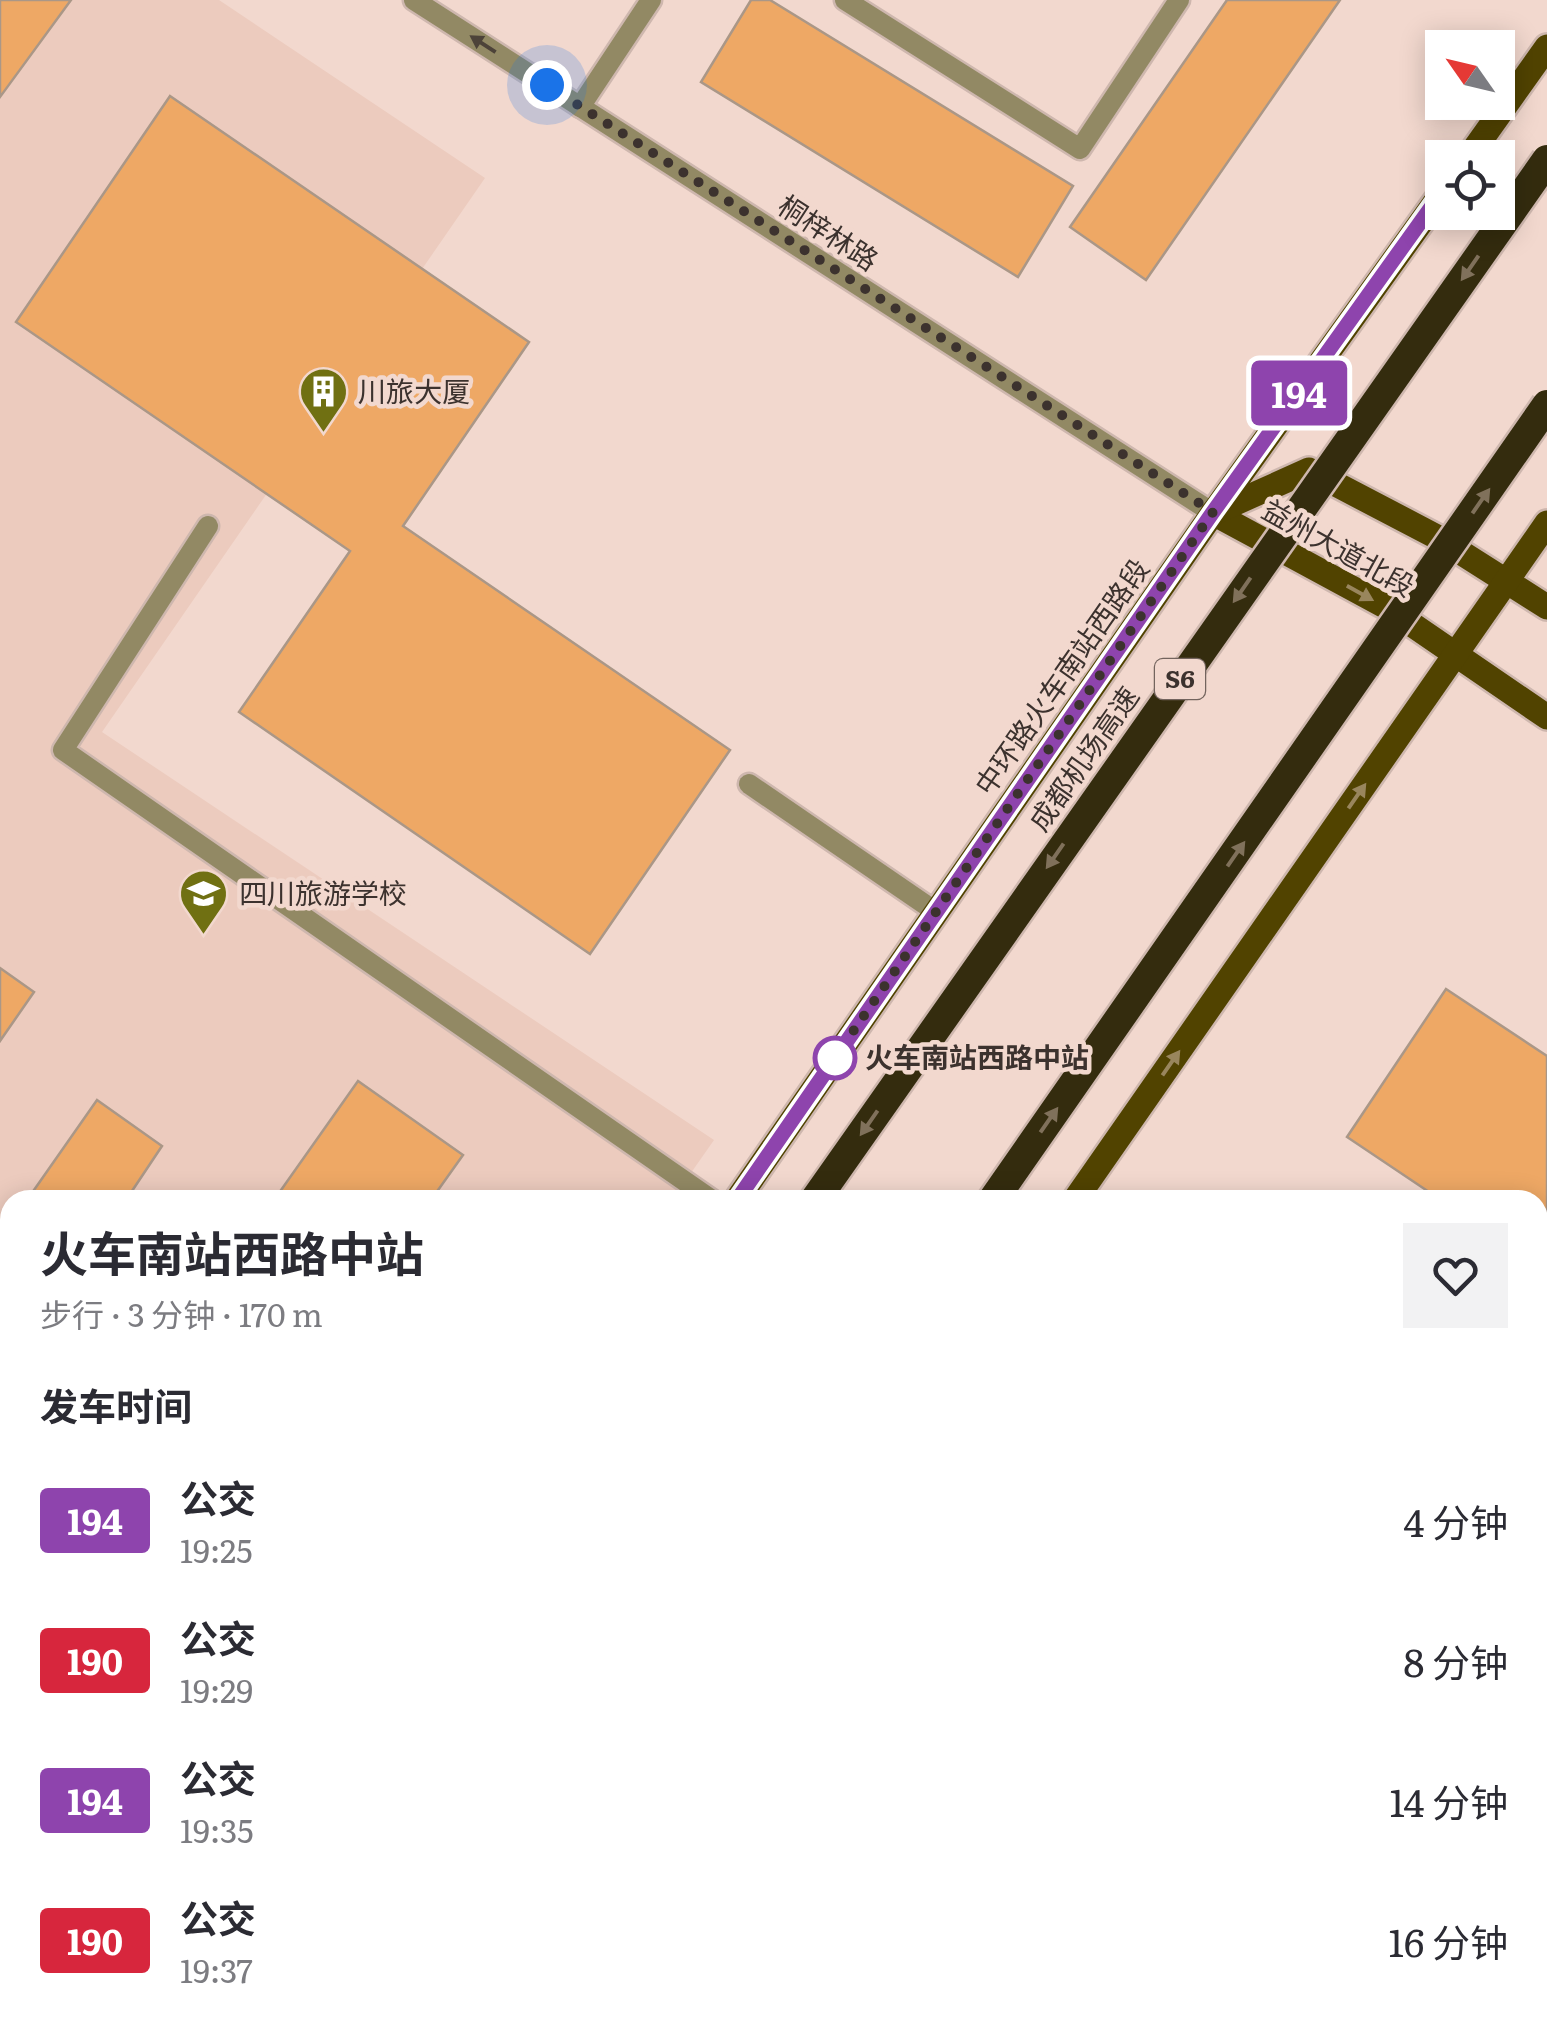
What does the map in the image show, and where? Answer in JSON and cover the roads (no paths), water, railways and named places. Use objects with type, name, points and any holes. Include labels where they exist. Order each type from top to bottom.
[{"type":"highway","name":"成都机场高速","points":[[822,1190],[1547,160]]},
{"type":"highway","points":[[1000,1190],[1547,404]]},
{"type":"main road","points":[[1481,140],[1547,47]]},
{"type":"main road","name":"中环路火车南站西路段","points":[[744,1190],[1213,512],[1425,216]]},
{"type":"main road","name":"益州大道北段","points":[[1213,512],[1309,470],[1436,536],[1547,607]]},
{"type":"main road","name":"益州大道北段","points":[[1213,512],[1385,606],[1547,716]]},
{"type":"main road","points":[[1082,1190],[1547,524]]},
{"type":"street","name":"桐梓林路","points":[[414,0],[1213,512]]},
{"type":"street","points":[[580,106],[651,0]]},
{"type":"street","points":[[845,0],[1080,149],[1179,0]]},
{"type":"street","points":[[208,526],[62,750],[698,1190]]},
{"type":"street","points":[[749,784],[936,912]]},
{"type":"place","name":"川旅大厦","points":[[323,434]]},
{"type":"place","name":"四川旅游学校","points":[[204,936]]},
{"type":"place","name":"火车南站西路中站","points":[[835,1058]]}]
